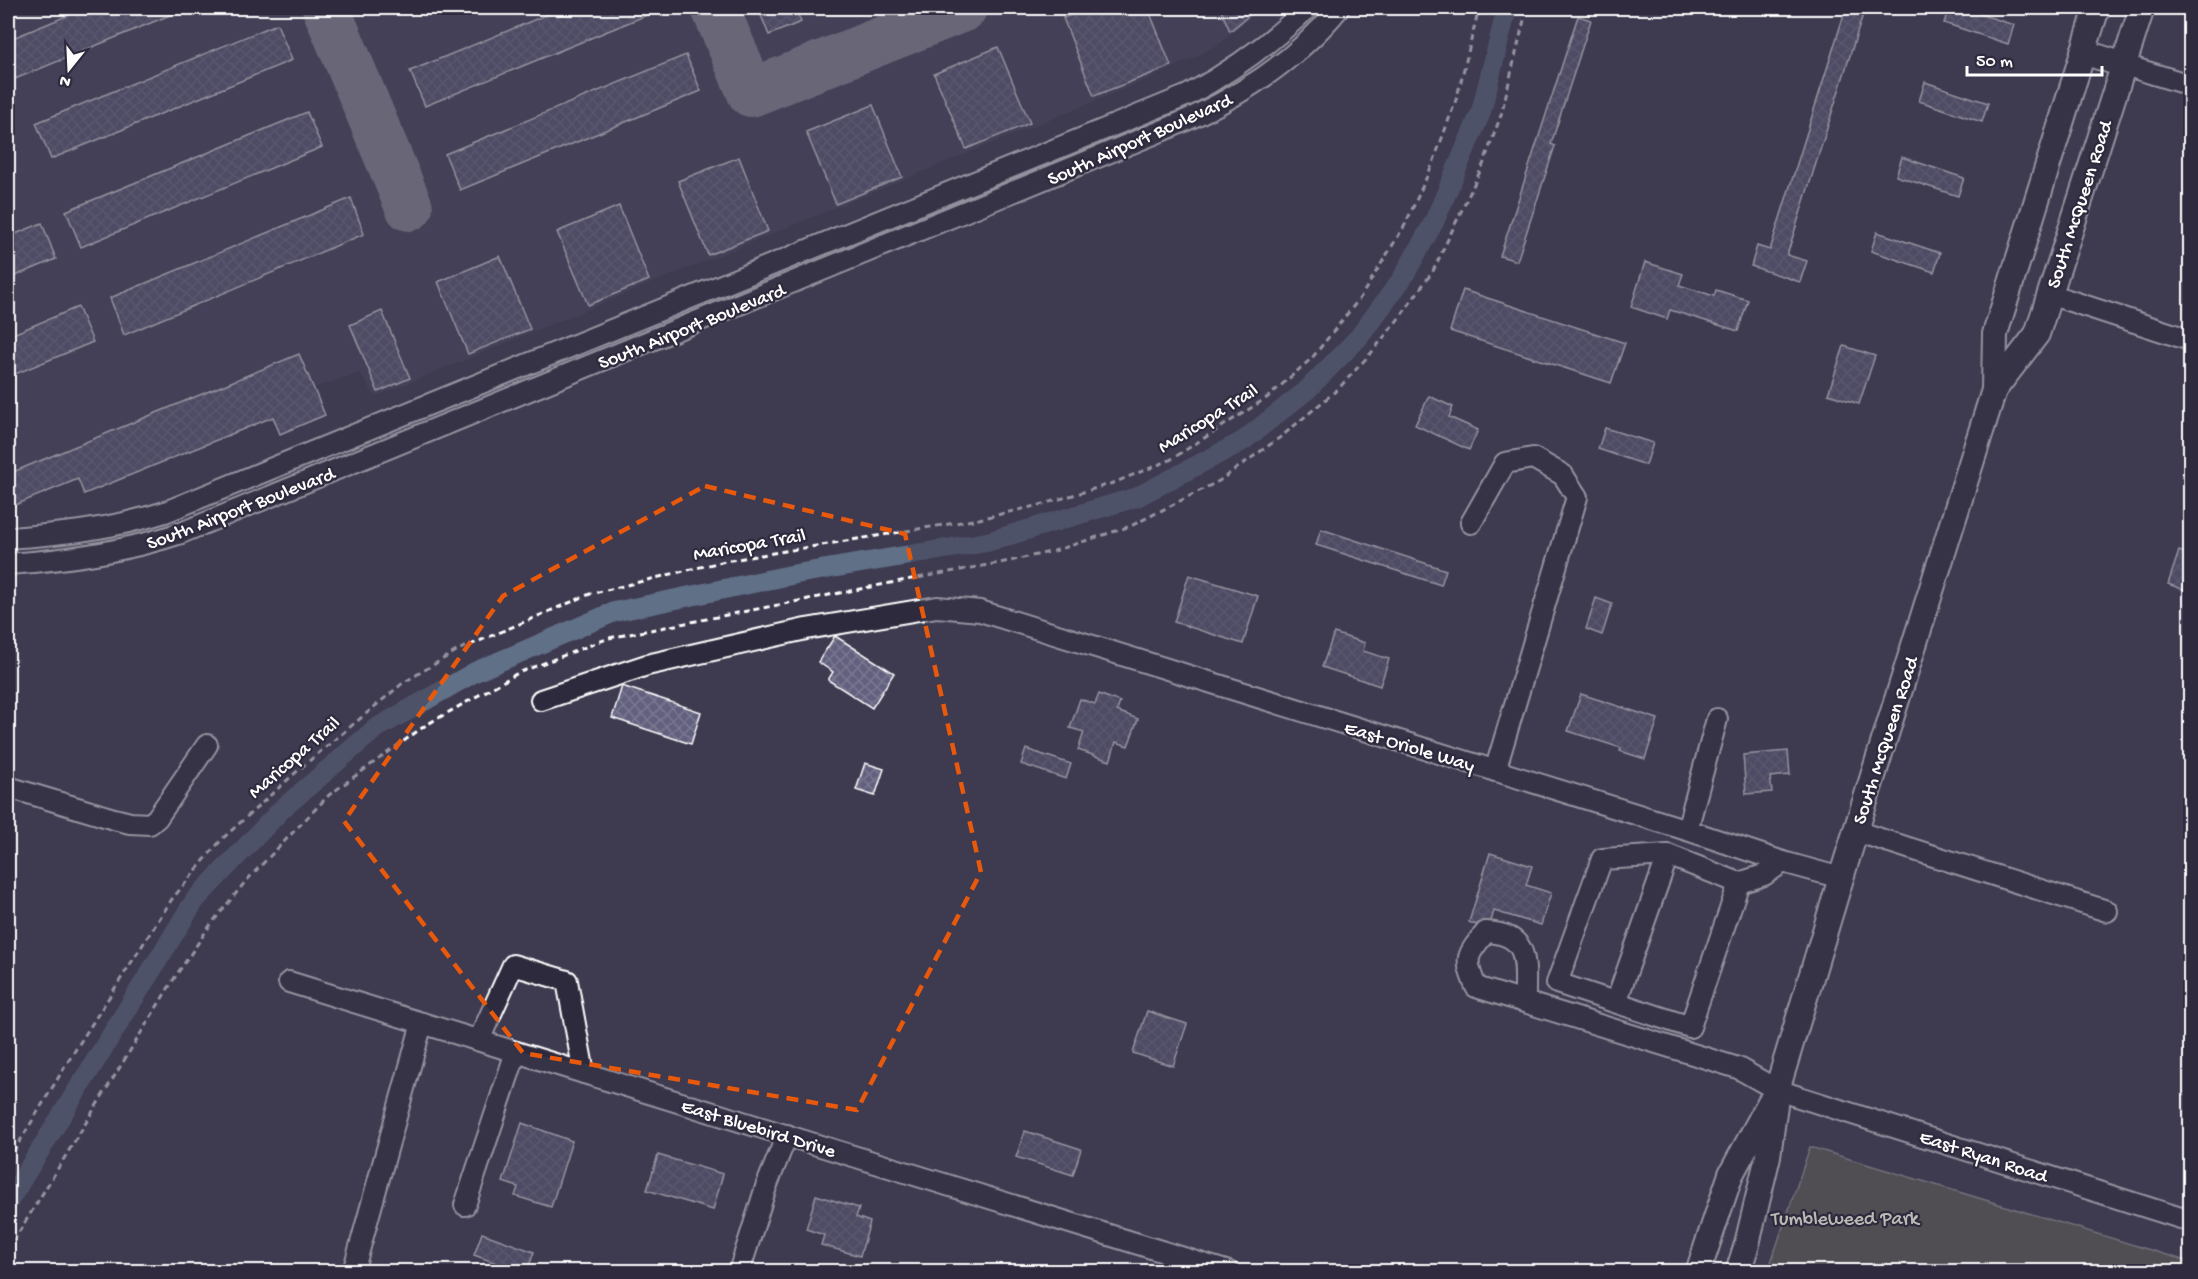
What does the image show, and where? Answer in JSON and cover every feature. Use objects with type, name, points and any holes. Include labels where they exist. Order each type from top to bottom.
[{"type":"main road","name":"South McQueen Road","points":[[1738,1272],[1768,1156],[1778,1090],[1855,831],[1994,390],[1995,334],[2097,8]]},
{"type":"main road","name":"South McQueen Road","points":[[1994,390],[2037,334],[2142,8]]},
{"type":"main road","points":[[2083,52],[2124,65]]},
{"type":"main road","name":"South McQueen Road","points":[[1698,1272],[1731,1174],[1778,1090]]},
{"type":"street","name":"South Airport Boulevard","points":[[8,538],[62,535],[102,529],[165,513],[1188,95],[1223,76],[1256,53],[1307,8]]},
{"type":"street","name":"South Airport Boulevard","points":[[8,564],[85,556],[151,543],[181,533],[1205,113],[1266,76],[1296,52],[1339,8]]},
{"type":"street","points":[[2124,65],[2190,85]]},
{"type":"street","points":[[2049,294],[2190,340]]},
{"type":"street","points":[[358,434],[367,458]]},
{"type":"street","points":[[1471,523],[1505,463],[1533,458],[1563,476],[1577,497],[1495,771]]},
{"type":"street","name":"East Oriole Way","points":[[541,700],[647,665],[806,628],[937,607],[980,611],[1687,830],[1783,862],[1841,878]]},
{"type":"street","points":[[1687,830],[1717,719]]},
{"type":"street","points":[[8,787],[114,819],[150,824],[157,818],[207,745]]},
{"type":"street","points":[[1855,831],[2107,911]]},
{"type":"street","points":[[1739,883],[1690,1027],[1557,983],[1602,859],[1668,855],[1739,883],[1764,875],[1783,862]]},
{"type":"street","points":[[1616,1002],[1668,855]]},
{"type":"street","points":[[479,1040],[513,965],[567,981],[584,1073]]},
{"type":"street","name":"East Bluebird Drive","points":[[289,982],[1229,1272]]},
{"type":"street","name":"East Ryan Road","points":[[1525,1002],[1738,1068],[1778,1090],[2190,1221]]},
{"type":"street","points":[[353,1272],[422,1023]]},
{"type":"street","points":[[465,1205],[516,1052]]},
{"type":"street","points":[[740,1272],[766,1187],[787,1135]]},
{"type":"path","name":"Maricopa Trail","points":[[8,1161],[72,1055],[172,899],[222,839],[295,772],[412,678],[458,651],[590,594],[725,561],[979,519],[1040,505],[1113,483],[1170,460],[1268,397],[1312,358],[1326,341],[1360,298],[1405,225],[1433,163],[1457,98],[1479,8]]},
{"type":"highlighted area","points":[[705,486],[905,534],[981,872],[857,1110],[523,1053],[344,821],[503,596]]},
{"type":"shaded area","points":[[8,8],[1261,8],[1221,43],[1142,82],[375,397],[360,373],[8,488]]},
{"type":"green space","name":"Tumbleweed Park","points":[[1810,1147],[2190,1262],[2190,1271],[1768,1271]]},
{"type":"building","points":[[86,8],[187,8],[15,79],[8,60],[8,40]]},
{"type":"building","points":[[563,8],[664,8],[425,106],[410,71]]},
{"type":"building","points":[[758,8],[795,8],[801,22],[769,35]]},
{"type":"building","points":[[1089,8],[1148,8],[1171,66],[1094,96],[1063,18]]},
{"type":"building","points":[[1220,8],[1258,8],[1230,31]]},
{"type":"building","points":[[1846,8],[1865,8],[1787,255],[1807,261],[1800,282],[1751,266],[1757,246],[1770,250]]},
{"type":"building","points":[[1949,8],[1961,8],[2014,25],[2008,44],[1944,23]]},
{"type":"building","points":[[1578,16],[1591,20],[1551,144],[1555,146],[1517,261],[1500,256]]},
{"type":"building","points":[[277,24],[292,60],[51,159],[36,123]]},
{"type":"building","points":[[998,47],[1030,123],[966,149],[934,74]]},
{"type":"building","points":[[686,55],[701,91],[460,190],[445,154]]},
{"type":"building","points":[[1925,82],[1988,103],[1982,122],[1919,101]]},
{"type":"building","points":[[873,105],[902,177],[836,204],[806,132]]},
{"type":"building","points":[[307,112],[322,147],[81,247],[66,211]]},
{"type":"building","points":[[739,157],[768,231],[708,255],[678,181]]},
{"type":"building","points":[[1902,157],[1964,178],[1958,196],[1896,176]]},
{"type":"building","points":[[351,198],[364,234],[124,335],[110,298]]},
{"type":"building","points":[[619,206],[649,280],[588,305],[557,232]]},
{"type":"building","points":[[42,223],[56,259],[8,279],[8,237]]},
{"type":"building","points":[[1877,232],[1940,253],[1934,272],[1871,251]]},
{"type":"building","points":[[500,256],[530,329],[468,354],[438,282]]},
{"type":"building","points":[[1645,262],[1683,274],[1679,285],[1714,296],[1716,290],[1748,300],[1738,331],[1670,310],[1667,319],[1631,307]]},
{"type":"building","points":[[1463,290],[1625,343],[1611,383],[1450,331]]},
{"type":"building","points":[[78,307],[93,342],[8,377],[8,336]]},
{"type":"building","points":[[382,311],[410,378],[378,392],[350,325]]},
{"type":"building","points":[[1844,346],[1875,356],[1859,404],[1828,394]]},
{"type":"building","points":[[299,354],[325,415],[280,434],[273,417],[84,494],[78,479],[8,508],[8,474]]},
{"type":"building","points":[[1429,396],[1453,407],[1449,417],[1478,430],[1469,450],[1415,425]]},
{"type":"building","points":[[1605,428],[1653,443],[1646,465],[1598,449]]},
{"type":"building","points":[[1321,529],[1446,570],[1441,585],[1316,545]]},
{"type":"building","points":[[2179,551],[2190,555],[2190,592],[2168,584]]},
{"type":"building","points":[[1189,575],[1258,596],[1243,644],[1174,622]]},
{"type":"building","points":[[1596,598],[1612,604],[1602,635],[1586,629]]},
{"type":"building","points":[[1334,633],[1365,643],[1363,651],[1389,659],[1380,686],[1322,667]]},
{"type":"building","points":[[835,636],[894,673],[872,708],[828,680],[833,672],[818,662]]},
{"type":"building","points":[[622,686],[701,712],[691,744],[612,718]]},
{"type":"building","points":[[1099,694],[1120,702],[1117,711],[1138,719],[1128,746],[1116,742],[1110,761],[1078,750],[1084,732],[1070,728],[1080,699],[1095,704]]},
{"type":"building","points":[[1581,694],[1658,719],[1645,759],[1620,751],[1621,748],[1568,731]]},
{"type":"building","points":[[1026,749],[1071,764],[1066,779],[1021,764]]},
{"type":"building","points":[[1788,751],[1790,775],[1770,777],[1772,792],[1746,794],[1743,755]]},
{"type":"building","points":[[865,763],[884,769],[875,796],[856,790]]},
{"type":"building","points":[[1490,853],[1532,866],[1526,885],[1551,893],[1541,925],[1494,911],[1491,921],[1482,921],[1476,925],[1469,922]]},
{"type":"building","points":[[1147,1011],[1187,1024],[1173,1066],[1133,1053]]},
{"type":"building","points":[[522,1123],[572,1141],[551,1207],[515,1196],[518,1187],[503,1182]]},
{"type":"building","points":[[1025,1131],[1081,1149],[1073,1175],[1016,1157]]},
{"type":"building","points":[[658,1155],[723,1174],[713,1210],[647,1190]]},
{"type":"building","points":[[816,1195],[859,1208],[856,1217],[870,1222],[860,1256],[821,1245],[824,1235],[806,1229]]},
{"type":"building","points":[[482,1233],[534,1252],[527,1272],[521,1272],[474,1255]]},
{"type":"waterway","points":[[8,1202],[195,900],[282,809],[375,729],[475,672],[614,612],[796,574],[987,542],[1137,497],[1243,441],[1307,390],[1359,337],[1402,279],[1434,222],[1481,112],[1507,8]]},
{"type":"taxiway","points":[[326,8],[409,207]]},
{"type":"taxiway","points":[[715,8],[751,93],[963,8]]}]
